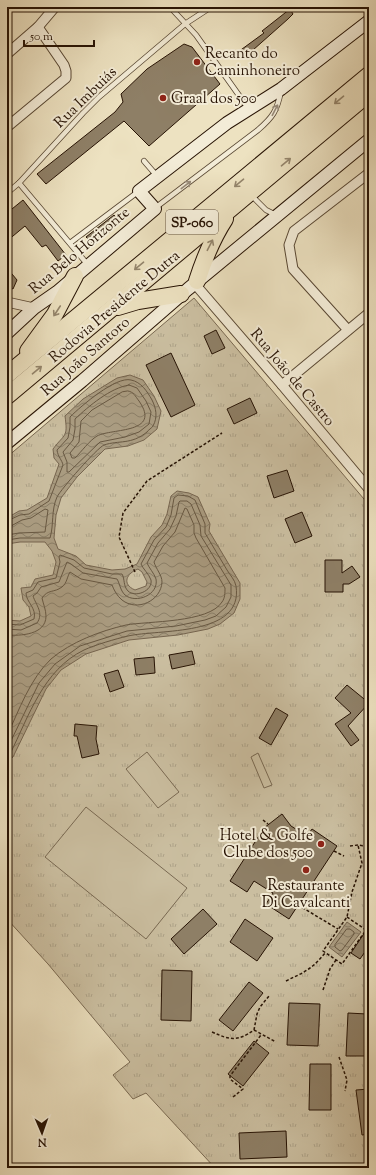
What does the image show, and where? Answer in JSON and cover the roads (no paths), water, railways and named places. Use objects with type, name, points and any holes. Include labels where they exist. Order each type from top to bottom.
[{"type":"highway","name":"Rodovia Presidente Dutra","points":[[11,372],[369,75]]},
{"type":"highway","name":"Rodovia Presidente Dutra","points":[[7,396],[369,93]]},
{"type":"highway","points":[[195,282],[206,252],[216,233],[235,205]]},
{"type":"highway","points":[[11,372],[55,314],[75,276]]},
{"type":"highway","points":[[108,311],[138,300],[181,294]]},
{"type":"street","points":[[7,54],[38,27],[55,7]]},
{"type":"street","points":[[154,208],[139,191],[228,124],[281,89],[369,21]]},
{"type":"street","points":[[7,127],[66,78],[64,65],[38,27]]},
{"type":"street","name":"Rua João Santoro","points":[[7,443],[82,381],[195,282],[369,140]]},
{"type":"street","points":[[348,330],[293,268],[289,245],[294,231],[369,173]]},
{"type":"street","name":"Rua Belo Horizonte","points":[[7,333],[34,308],[57,292],[154,208]]},
{"type":"street","name":"Rua João de Castro","points":[[195,282],[368,487]]},
{"type":"street","points":[[7,302],[34,308]]},
{"type":"street","points":[[282,385],[369,313]]},
{"type":"lane","points":[[170,7],[196,35],[249,110]]},
{"type":"lane","name":"Rua Imbuiás","points":[[7,193],[19,183],[99,97],[185,24],[211,7]]},
{"type":"lane","points":[[154,208],[270,119],[279,104],[281,89]]},
{"type":"lane","points":[[225,160],[226,154]]},
{"type":"lane","points":[[144,161],[158,177]]},
{"type":"lane","points":[[19,183],[88,265]]},
{"type":"lane","points":[[70,243],[139,191]]},
{"type":"lane","points":[[255,199],[266,210],[276,215]]},
{"type":"water","points":[[130,375],[143,380],[154,396],[161,411],[157,429],[144,440],[128,446],[105,449],[77,477],[61,498],[56,515],[54,538],[58,549],[76,556],[86,565],[112,570],[125,569],[137,564],[151,537],[162,525],[167,514],[171,496],[177,491],[189,493],[198,497],[210,524],[209,531],[240,583],[240,599],[234,613],[220,624],[208,629],[178,635],[129,640],[86,654],[61,670],[46,689],[13,757],[7,762],[7,620],[20,621],[31,616],[29,607],[23,600],[21,588],[31,587],[35,579],[53,575],[56,562],[52,551],[45,542],[20,542],[7,544],[7,518],[19,511],[27,510],[47,498],[59,464],[54,458],[53,449],[65,435],[65,416],[83,399],[117,378]],"holes":[[[138,569],[142,572],[147,582],[146,586],[135,590],[131,588],[127,582],[127,579],[131,573]]]},
{"type":"water","points":[[347,922],[361,932],[342,957],[329,947]]},
{"type":"place","name":"Recanto do Caminhoneiro","points":[[197,62]]},
{"type":"place","name":"Graal dos 500","points":[[163,98]]},
{"type":"place","name":"Hotel & Golfe Clube dos 500","points":[[321,844]]},
{"type":"place","name":"Restaurante Di Cavalcanti","points":[[306,870]]}]
